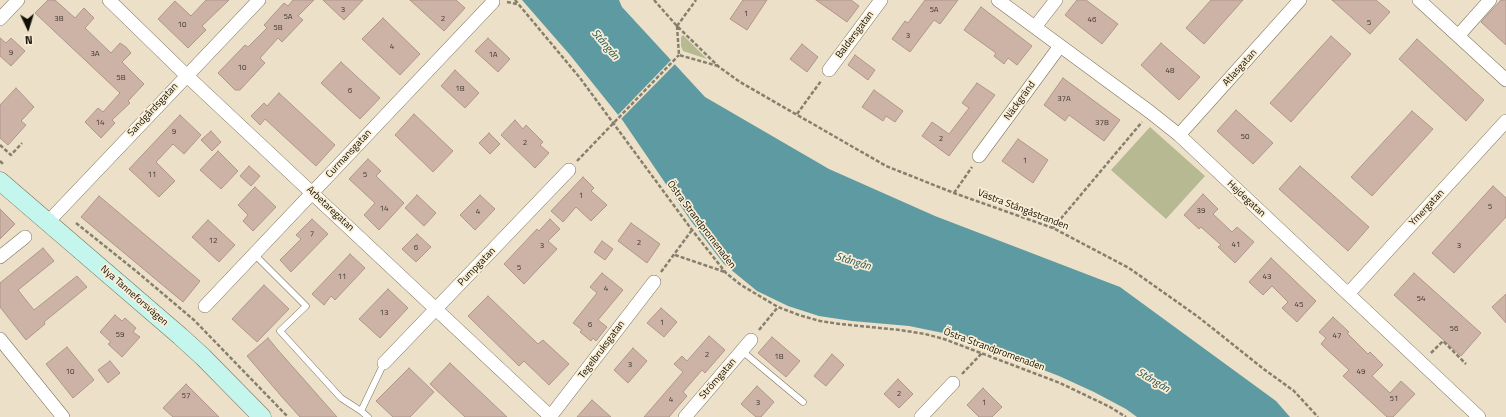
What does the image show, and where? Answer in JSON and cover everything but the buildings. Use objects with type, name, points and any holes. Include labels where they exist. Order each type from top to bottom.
[{"type":"main road","name":"Nya Tanneforsvägen","points":[[0,181],[204,357],[262,417]]},
{"type":"street","points":[[2,12],[18,0]]},
{"type":"street","name":"Arbetaregatan","points":[[109,0],[186,75],[550,417]]},
{"type":"street","name":"Sandgårdsgatan","points":[[48,222],[258,0]]},
{"type":"street","name":"Baldersgatan","points":[[829,70],[881,0]]},
{"type":"street","name":"Hejdegatan","points":[[998,0],[1179,135],[1479,417]]},
{"type":"street","points":[[1035,27],[1056,0]]},
{"type":"street","name":"Atlasgatan","points":[[1179,135],[1300,0]]},
{"type":"street","points":[[1419,0],[1506,80]]},
{"type":"street","points":[[1458,36],[1490,0]]},
{"type":"street","name":"Curmansgatan","points":[[205,306],[255,255],[493,2]]},
{"type":"street","name":"Näckgränd","points":[[979,156],[1060,46]]},
{"type":"street","name":"Ymergatan","points":[[1348,294],[1506,121]]},
{"type":"street","name":"Pumpgatan","points":[[384,363],[569,170]]},
{"type":"street","points":[[0,258],[25,237]]},
{"type":"street","name":"Tegelbruksgatan","points":[[550,417],[654,282]]},
{"type":"street","points":[[0,339],[63,417]]},
{"type":"street","name":"Strömgatan","points":[[685,417],[751,340]]},
{"type":"street","points":[[921,417],[953,383]]},
{"type":"lane","points":[[255,255],[306,306],[280,331],[341,398],[368,417]]},
{"type":"lane","points":[[742,351],[803,402]]},
{"type":"lane","points":[[361,411],[384,363]]},
{"type":"path","name":"Östra Strandpromenaden","points":[[515,0],[580,78],[614,122],[692,230],[726,273],[741,285],[778,307],[820,321],[925,334],[982,353],[1060,383],[1110,407],[1126,417]]},
{"type":"path","name":"Västra Stångåstranden","points":[[654,0],[677,26],[720,67],[740,82],[886,166],[954,193],[1053,228],[1129,268],[1197,316],[1294,391],[1318,417]]},
{"type":"path","points":[[569,170],[679,55],[677,26],[696,0]]},
{"type":"path","name":"Västra Stångåstranden","points":[[679,55],[720,67]]},
{"type":"path","points":[[797,114],[829,70]]},
{"type":"path","points":[[1053,228],[1150,112]]},
{"type":"path","points":[[0,145],[11,155],[22,143]]},
{"type":"path","points":[[954,193],[979,156]]},
{"type":"path","points":[[654,282],[692,230]]},
{"type":"path","points":[[675,255],[726,273]]},
{"type":"path","points":[[751,340],[778,307]]},
{"type":"path","points":[[1421,364],[1442,341],[1466,364]]},
{"type":"path","points":[[953,383],[982,353]]},
{"type":"green space","points":[[683,35],[707,59],[683,51],[681,46],[681,37]]},
{"type":"green space","points":[[1150,127],[1205,176],[1166,219],[1111,170]]},
{"type":"water","name":"Stångån","points":[[522,0],[619,0],[622,7],[705,97],[829,169],[935,216],[1120,287],[1276,401],[1290,417],[1137,417],[1126,409],[1094,392],[1059,376],[953,335],[909,326],[852,321],[819,316],[788,306],[757,291],[724,264],[691,221],[623,121],[570,55]]},
{"type":"pier","points":[[672,59],[676,63],[621,119],[617,116]]}]
